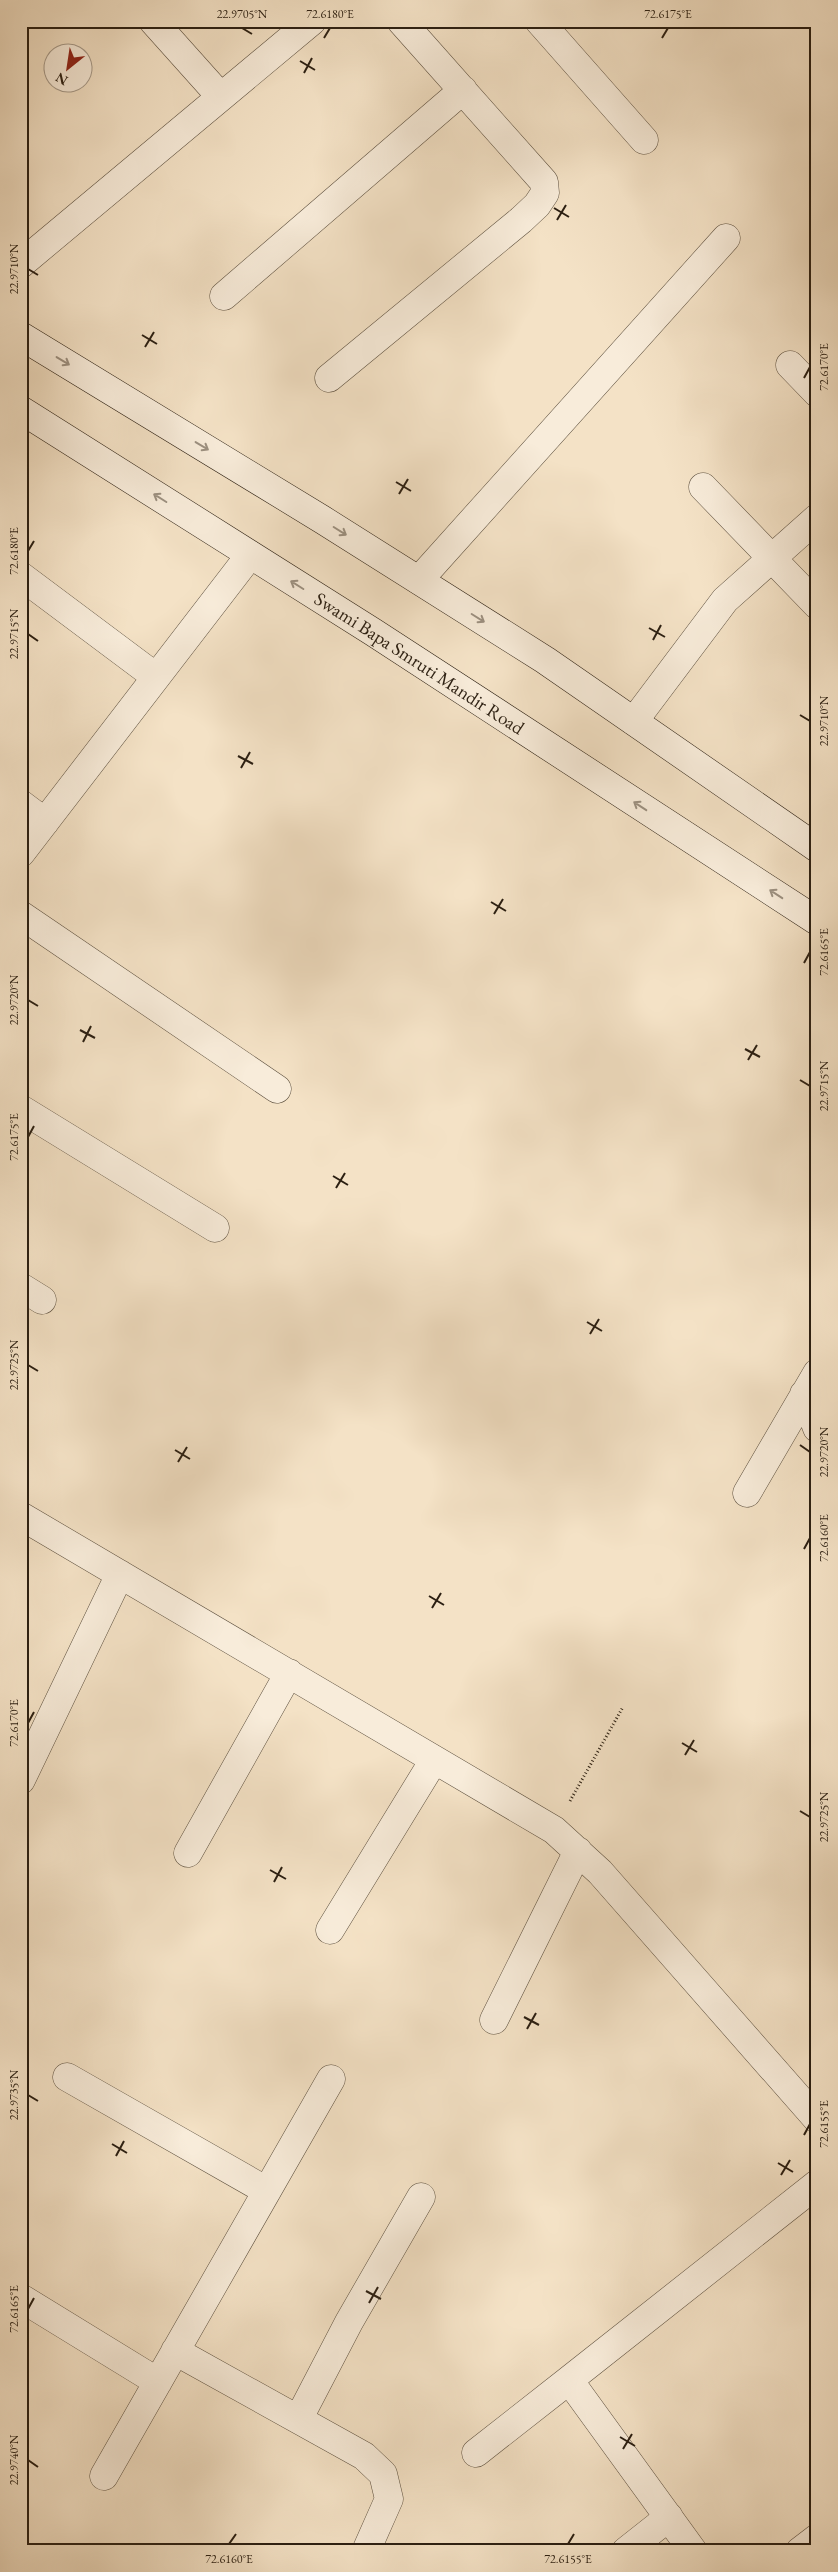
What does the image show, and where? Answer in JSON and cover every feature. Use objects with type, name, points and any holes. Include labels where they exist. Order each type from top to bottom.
[{"type":"street","points":[[153,21],[221,97]]},
{"type":"street","points":[[21,264],[312,21]]},
{"type":"street","points":[[329,378],[521,220],[537,205],[545,192],[544,182],[401,21]]},
{"type":"street","points":[[539,21],[644,140]]},
{"type":"street","points":[[224,296],[463,90]]},
{"type":"street","points":[[419,580],[726,238]]},
{"type":"street","points":[[21,336],[419,580],[545,660],[817,848]]},
{"type":"street","points":[[790,365],[817,393]]},
{"type":"street","name":"Swami Bapa Smruti Mandir Road","points":[[21,410],[373,632],[817,921]]},
{"type":"street","points":[[703,487],[817,605]]},
{"type":"street","points":[[634,721],[725,600],[817,518]]},
{"type":"street","points":[[21,853],[250,555]]},
{"type":"street","points":[[21,576],[156,677]]},
{"type":"street","points":[[21,804],[45,822]]},
{"type":"street","points":[[21,914],[277,1090]]},
{"type":"street","points":[[21,1109],[215,1228]]},
{"type":"street","points":[[811,1383],[817,1428]]},
{"type":"street","points":[[747,1493],[811,1383]]},
{"type":"street","points":[[21,1516],[554,1830],[600,1872],[817,2119]]},
{"type":"street","points":[[21,1780],[120,1574]]},
{"type":"street","points":[[188,1853],[289,1673]]},
{"type":"street","points":[[330,1930],[434,1760]]},
{"type":"street","points":[[494,2020],[578,1851]]},
{"type":"street","points":[[67,2077],[267,2191]]},
{"type":"street","points":[[104,2476],[331,2079]]},
{"type":"street","points":[[476,2453],[817,2184]]},
{"type":"street","points":[[299,2418],[349,2322],[421,2197]]},
{"type":"street","points":[[21,2298],[158,2382]]},
{"type":"street","points":[[175,2351],[299,2418],[364,2456],[383,2474],[389,2500],[366,2551]]},
{"type":"street","points":[[569,2380],[693,2551]]},
{"type":"street","points":[[626,2551],[669,2517]]},
{"type":"street","points":[[800,2551],[817,2538]]},
{"type":"path","points":[[554,1830],[623,1707]]}]
